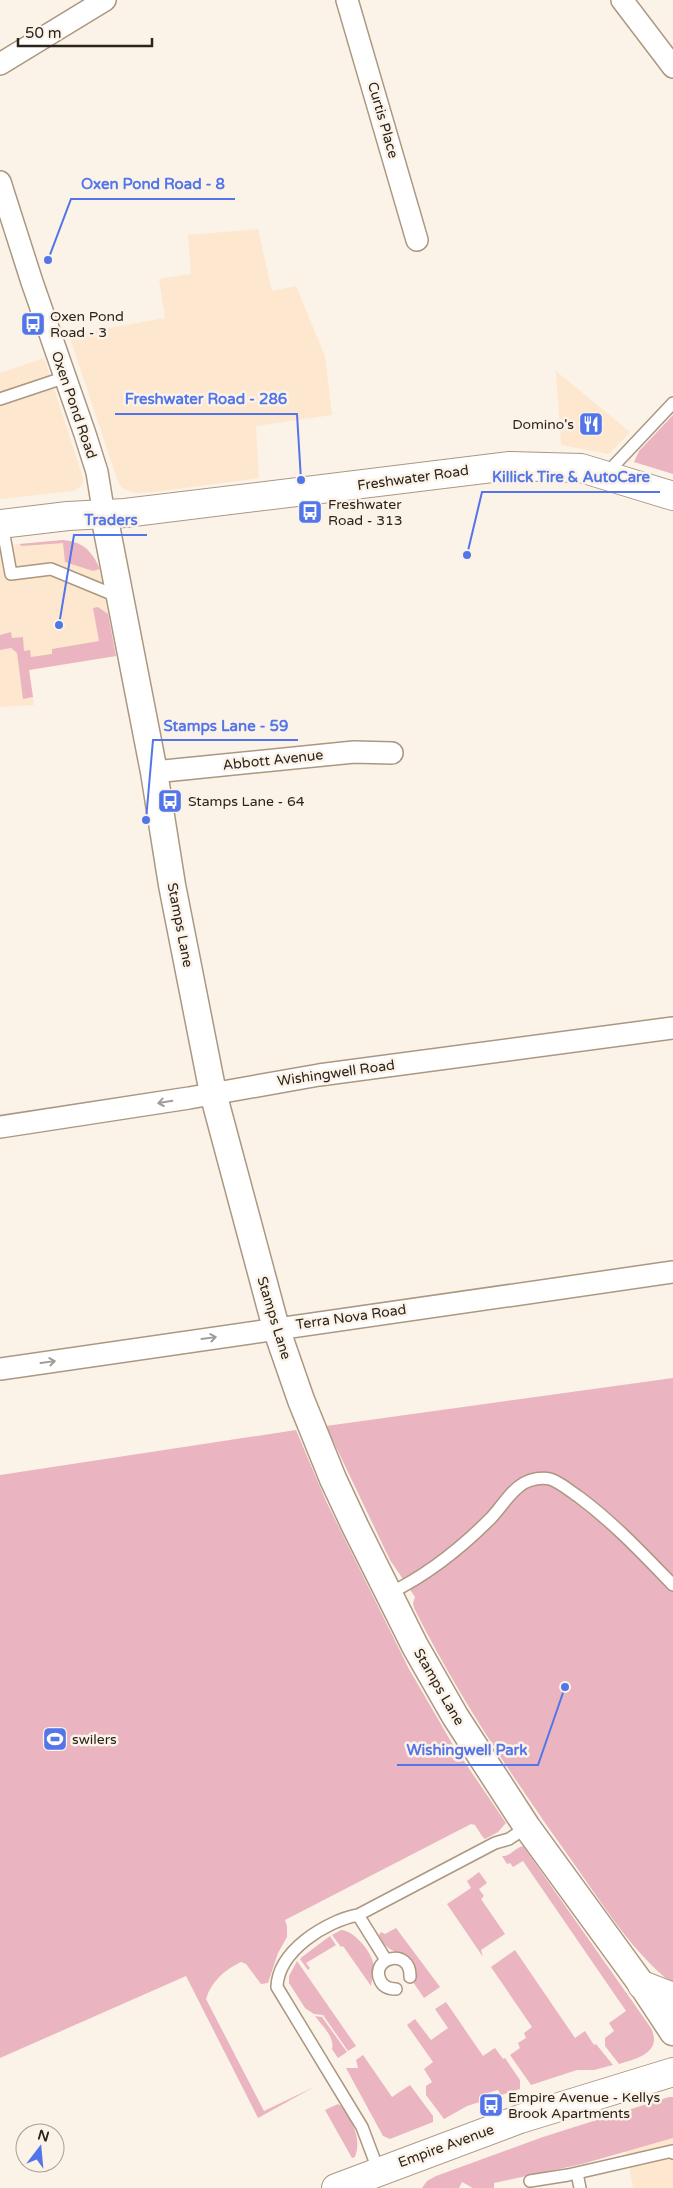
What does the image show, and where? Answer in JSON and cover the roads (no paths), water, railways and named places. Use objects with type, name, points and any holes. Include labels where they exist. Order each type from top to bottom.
[{"type":"main road","name":"Freshwater Road","points":[[1,524],[104,515],[510,466],[581,468],[673,496]]},
{"type":"main road","points":[[642,1985],[673,1997]]},
{"type":"main road","name":"Empire Avenue","points":[[336,2188],[382,2180],[520,2119],[673,2072]]},
{"type":"street","points":[[0,64],[106,0]]},
{"type":"street","name":"Curtis Place","points":[[347,0],[417,240]]},
{"type":"street","points":[[622,0],[666,44],[673,67]]},
{"type":"street","name":"Oxen Pond Road","points":[[0,182],[5,213],[66,377],[97,472],[104,515]]},
{"type":"street","name":"Stamps Lane","points":[[104,515],[154,772],[172,885],[213,1093],[276,1328],[301,1400],[333,1479],[415,1646],[455,1716],[527,1827],[642,1985],[673,2032]]},
{"type":"street","name":"Abbott Avenue","points":[[154,772],[354,752],[392,753]]},
{"type":"street","name":"Wishingwell Road","points":[[0,1127],[319,1075],[673,1028]]},
{"type":"street","name":"Terra Nova Road","points":[[0,1369],[673,1272]]},
{"type":"lane","points":[[0,400],[66,377]]},
{"type":"lane","points":[[605,474],[673,402]]},
{"type":"lane","points":[[1,524],[11,574],[51,569],[121,598]]},
{"type":"lane","points":[[390,1593],[417,1579],[455,1550],[494,1516],[519,1487],[542,1478],[561,1484],[612,1522],[673,1585]]},
{"type":"lane","points":[[382,2180],[362,2127],[277,1987],[281,1970],[294,1948],[342,1918],[358,1915],[495,1843],[509,1839],[527,1827]]},
{"type":"lane","points":[[358,1915],[386,1960]]},
{"type":"lane","points":[[396,1990],[385,1987],[379,1978],[380,1968],[386,1960],[391,1958],[401,1960],[408,1967],[410,1977]]},
{"type":"lane","points":[[530,2181],[577,2173],[672,2151],[673,2153]]},
{"type":"lane","points":[[577,2173],[580,2188]]},
{"type":"place","name":"Oxen Pond Road - 8","points":[[48,260]]},
{"type":"place","name":"Oxen Pond Road - 3","points":[[33,324]]},
{"type":"place","name":"Domino's","points":[[591,424]]},
{"type":"place","name":"Freshwater Road - 286","points":[[301,480]]},
{"type":"place","name":"Freshwater Road - 313","points":[[310,512]]},
{"type":"place","name":"Killick Tire & AutoCare","points":[[467,555]]},
{"type":"place","name":"Traders","points":[[59,625]]},
{"type":"place","name":"Stamps Lane - 64","points":[[170,801]]},
{"type":"place","name":"Stamps Lane - 59","points":[[146,820]]},
{"type":"place","name":"Wishingwell Park","points":[[565,1687]]},
{"type":"place","name":"swilers","points":[[55,1739]]},
{"type":"place","name":"Empire Avenue - Kellys Brook Apartments","points":[[491,2105]]}]
